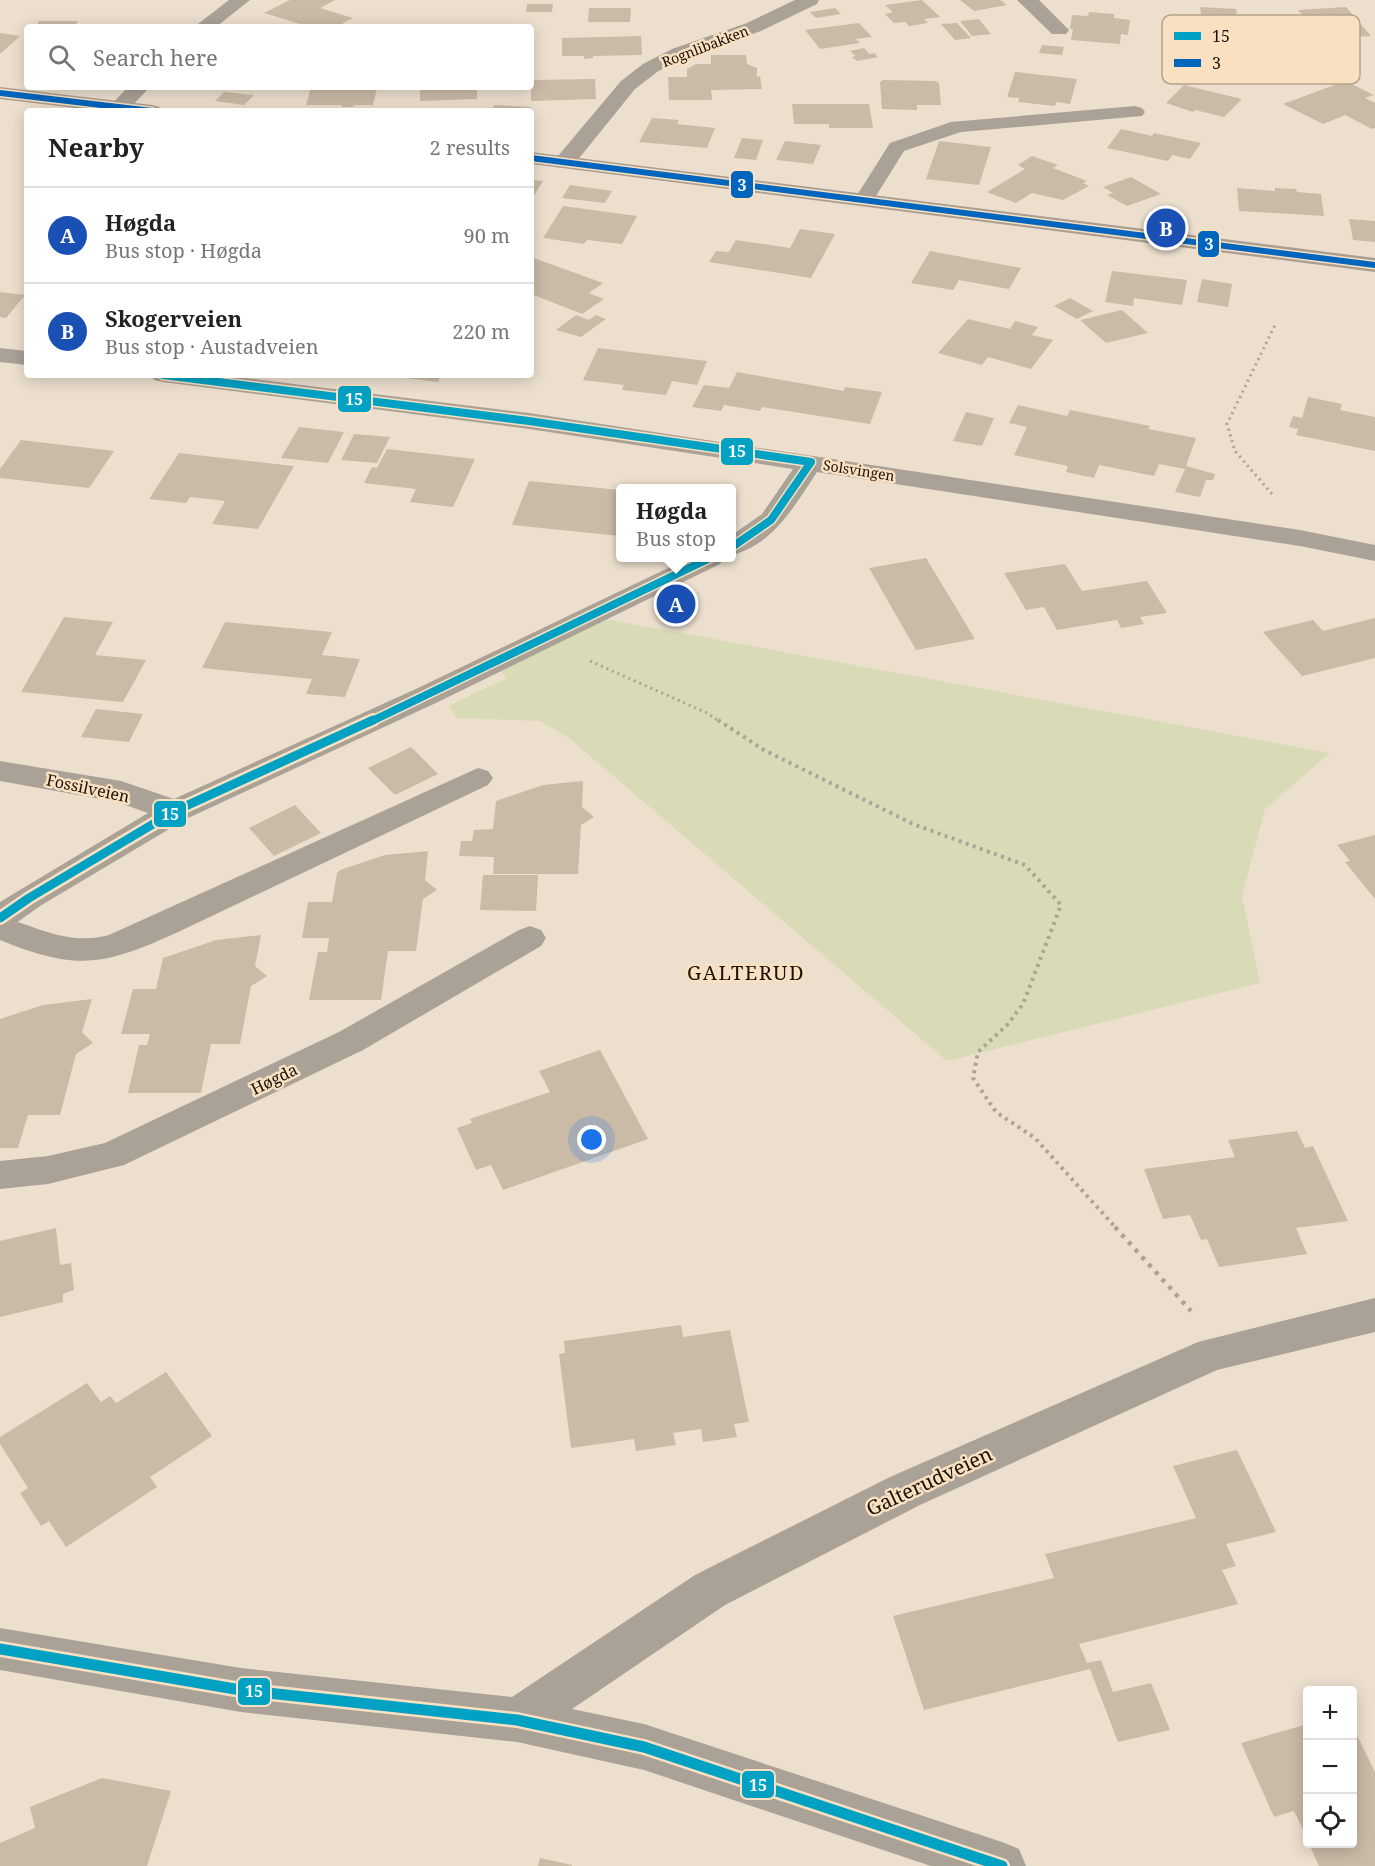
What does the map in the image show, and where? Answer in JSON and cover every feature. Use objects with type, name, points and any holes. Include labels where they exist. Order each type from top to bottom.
[{"type":"main road","points":[[0,93],[127,108]]},
{"type":"main road","points":[[534,158],[1375,265]]},
{"type":"street","points":[[208,24],[241,0]]},
{"type":"street","name":"Rognlibakken","points":[[564,162],[628,85],[650,68],[679,53],[754,27],[810,0]]},
{"type":"street","points":[[1026,0],[1037,7],[1059,30]]},
{"type":"street","points":[[119,107],[137,90]]},
{"type":"street","points":[[0,355],[24,358]]},
{"type":"street","name":"Solsvingen","points":[[186,378],[529,422],[811,462],[1300,538],[1375,553]]},
{"type":"street","points":[[736,544],[771,520],[811,462]]},
{"type":"street","points":[[0,918],[29,898],[175,811],[428,695],[702,562]]},
{"type":"street","name":"Fossilveien","points":[[0,771],[121,792],[175,811]]},
{"type":"street","name":"Galterudveien","points":[[517,1720],[710,1590],[916,1486],[1212,1354],[1375,1315]]},
{"type":"street","points":[[0,1649],[242,1690],[517,1720],[644,1747],[1002,1866]]},
{"type":"lane","points":[[864,200],[897,147],[958,126],[1135,112]]},
{"type":"lane","points":[[0,927],[42,945],[62,950],[94,950],[133,937],[196,910],[478,778]]},
{"type":"lane","name":"Høgda","points":[[0,1175],[48,1170],[112,1155],[351,1041],[530,938]]},
{"type":"path","points":[[1275,325],[1227,424],[1235,450],[1294,522],[1300,538]]},
{"type":"path","points":[[540,640],[707,713],[764,750],[913,824],[1025,865],[1061,905],[1023,1004],[1008,1024],[978,1052],[973,1078],[996,1112],[1035,1138],[1089,1197],[1189,1309],[1222,1353]]},
{"type":"green space","points":[[589,616],[1330,753],[1265,809],[1242,896],[1260,983],[947,1061],[569,738],[540,721],[457,718],[448,706],[507,678],[493,663]]},
{"type":"building","points":[[290,0],[335,0],[320,8],[353,18],[342,24],[300,24],[264,13]]},
{"type":"building","points":[[922,0],[940,17],[924,19],[928,23],[909,26],[905,22],[894,23],[885,14],[893,12],[885,5]]},
{"type":"building","points":[[960,0],[1000,0],[1007,5],[974,11]]},
{"type":"building","points":[[527,4],[553,4],[552,12],[526,12]]},
{"type":"building","points":[[1200,7],[1236,9],[1237,15],[1201,15]]},
{"type":"building","points":[[1346,7],[1353,15],[1302,15],[1298,10]]},
{"type":"building","points":[[589,8],[631,8],[630,22],[588,22]]},
{"type":"building","points":[[835,8],[841,14],[816,18],[810,12]]},
{"type":"building","points":[[1089,12],[1114,14],[1114,18],[1130,20],[1128,35],[1121,34],[1120,44],[1071,40],[1072,15],[1088,16]]},
{"type":"building","points":[[979,19],[991,34],[972,36],[960,21]]},
{"type":"building","points":[[38,21],[78,21],[76,24],[38,24]]},
{"type":"building","points":[[859,23],[872,37],[856,39],[860,43],[820,49],[805,30]]},
{"type":"building","points":[[957,23],[971,38],[955,40],[941,24]]},
{"type":"building","points":[[1360,23],[1371,36],[1360,37]]},
{"type":"building","points":[[0,33],[20,36],[0,54]]},
{"type":"building","points":[[641,36],[642,55],[593,56],[593,58],[584,59],[584,56],[562,56],[562,38]]},
{"type":"building","points":[[1042,45],[1064,47],[1062,55],[1039,53]]},
{"type":"building","points":[[864,48],[869,54],[874,53],[878,57],[857,61],[852,57],[856,56],[850,51]]},
{"type":"building","points":[[711,55],[746,55],[747,64],[757,68],[757,77],[760,76],[762,89],[711,90],[712,100],[669,100],[668,77],[687,77],[687,69],[696,64],[711,64]]},
{"type":"building","points":[[1015,72],[1077,79],[1070,104],[1056,102],[1055,106],[1018,102],[1019,98],[1007,97]]},
{"type":"building","points":[[595,79],[596,99],[531,101],[534,80]]},
{"type":"building","points":[[883,80],[935,81],[939,83],[941,105],[917,105],[917,110],[882,109],[880,82]]},
{"type":"building","points":[[1337,84],[1351,84],[1374,95],[1365,98],[1375,103],[1375,128],[1372,129],[1345,115],[1323,124],[1283,104]]},
{"type":"building","points":[[1184,85],[1242,99],[1224,117],[1195,110],[1193,112],[1166,103]]},
{"type":"building","points":[[310,90],[377,90],[373,105],[342,107],[342,105],[306,105]]},
{"type":"building","points":[[420,90],[477,90],[477,99],[420,101]]},
{"type":"building","points":[[224,92],[254,95],[244,105],[215,101]]},
{"type":"building","points":[[792,104],[869,104],[873,128],[829,128],[829,124],[794,124]]},
{"type":"building","points":[[494,105],[531,107],[531,108],[493,108]]},
{"type":"building","points":[[652,118],[679,120],[677,124],[715,128],[707,148],[639,142]]},
{"type":"building","points":[[1121,129],[1201,143],[1190,159],[1172,155],[1168,161],[1107,148]]},
{"type":"building","points":[[742,138],[763,140],[756,160],[734,158]]},
{"type":"building","points":[[785,141],[821,145],[813,164],[776,160]]},
{"type":"building","points":[[939,141],[991,147],[979,185],[926,179]]},
{"type":"building","points":[[1032,156],[1058,165],[1053,168],[1087,181],[1083,183],[1089,186],[1063,200],[1032,193],[1016,203],[987,192],[1025,169],[1018,165]]},
{"type":"building","points":[[1131,177],[1161,194],[1127,206],[1107,195],[1113,193],[1103,187]]},
{"type":"building","points":[[534,180],[543,181],[534,195]]},
{"type":"building","points":[[570,185],[612,191],[605,203],[562,198]]},
{"type":"building","points":[[1237,188],[1275,191],[1275,188],[1296,189],[1297,192],[1321,194],[1324,216],[1239,211]]},
{"type":"building","points":[[563,206],[637,216],[622,244],[587,240],[584,244],[543,238]]},
{"type":"building","points":[[1349,219],[1375,221],[1375,242],[1353,240]]},
{"type":"building","points":[[800,229],[835,234],[811,278],[709,262],[716,251],[729,252],[736,240],[790,248]]},
{"type":"building","points":[[930,251],[1021,268],[1009,289],[959,280],[953,290],[911,283]]},
{"type":"building","points":[[534,258],[603,283],[589,293],[604,299],[582,314],[534,295]]},
{"type":"building","points":[[1112,271],[1187,280],[1182,305],[1134,298],[1133,306],[1105,302]]},
{"type":"building","points":[[1202,279],[1232,284],[1228,307],[1197,302]]},
{"type":"building","points":[[0,292],[24,295],[6,318],[0,317]]},
{"type":"building","points":[[1070,298],[1093,311],[1077,319],[1054,306]]},
{"type":"building","points":[[1122,310],[1148,333],[1106,343],[1080,320]]},
{"type":"building","points":[[576,315],[589,320],[596,315],[606,319],[581,337],[556,330]]},
{"type":"building","points":[[968,319],[1010,329],[1015,321],[1038,327],[1032,335],[1053,340],[1031,369],[988,357],[982,365],[938,353]]},
{"type":"building","points":[[598,348],[707,361],[697,385],[672,381],[666,395],[622,390],[624,385],[583,380]]},
{"type":"building","points":[[737,372],[844,391],[845,387],[882,392],[870,424],[762,407],[760,411],[724,405],[721,411],[692,407],[704,385],[729,388]]},
{"type":"building","points":[[407,378],[440,378],[438,382]]},
{"type":"building","points":[[1308,397],[1342,404],[1340,410],[1375,417],[1375,451],[1296,435],[1298,429],[1289,427],[1293,416],[1302,418]]},
{"type":"building","points":[[1018,405],[1067,416],[1070,410],[1196,438],[1186,466],[1215,474],[1213,480],[1206,480],[1200,497],[1175,492],[1185,469],[1159,464],[1154,476],[1099,465],[1094,478],[1066,472],[1068,466],[1014,455],[1027,427],[1009,423]]},
{"type":"building","points":[[966,412],[994,418],[982,446],[953,441]]},
{"type":"building","points":[[299,427],[344,432],[328,463],[281,458]]},
{"type":"building","points":[[354,434],[390,437],[377,463],[341,460]]},
{"type":"building","points":[[21,440],[114,451],[89,488],[0,478],[0,469]]},
{"type":"building","points":[[387,449],[475,459],[453,507],[410,502],[416,489],[364,483],[372,467],[377,468]]},
{"type":"building","points":[[179,453],[294,466],[258,529],[212,524],[225,501],[190,497],[186,503],[149,499]]},
{"type":"building","points":[[529,481],[616,490],[616,536],[512,525]]},
{"type":"building","points":[[926,558],[975,639],[916,650],[869,568]]},
{"type":"building","points":[[1065,564],[1082,591],[1147,581],[1167,613],[1140,617],[1144,624],[1121,628],[1117,620],[1057,630],[1044,607],[1026,610],[1004,573]]},
{"type":"building","points":[[64,617],[113,622],[95,655],[146,660],[123,702],[21,692]]},
{"type":"building","points":[[1375,618],[1375,658],[1302,676],[1263,632],[1313,620],[1323,631]]},
{"type":"building","points":[[225,622],[332,632],[322,655],[360,659],[345,697],[306,694],[312,679],[202,668]]},
{"type":"building","points":[[96,709],[143,714],[129,742],[81,737]]},
{"type":"building","points":[[411,747],[438,774],[395,795],[368,768]]},
{"type":"building","points":[[583,781],[582,807],[594,817],[581,825],[578,874],[493,874],[494,857],[459,856],[461,841],[472,841],[474,830],[493,829],[496,801],[543,785]]},
{"type":"building","points":[[295,805],[321,833],[274,856],[249,828]]},
{"type":"building","points":[[1375,835],[1375,899],[1345,862],[1350,861],[1337,845]]},
{"type":"building","points":[[428,851],[425,880],[437,890],[423,899],[416,951],[388,951],[381,1000],[309,1000],[318,952],[327,952],[329,938],[302,938],[308,902],[332,902],[337,873],[340,870],[385,855]]},
{"type":"building","points":[[483,875],[538,875],[536,911],[480,910]]},
{"type":"building","points":[[261,935],[255,966],[267,976],[251,986],[240,1044],[211,1044],[201,1093],[128,1093],[139,1045],[147,1045],[150,1034],[121,1034],[133,989],[156,989],[163,958],[216,940]]},
{"type":"building","points":[[92,999],[82,1032],[93,1043],[76,1054],[60,1115],[28,1115],[18,1148],[0,1148],[0,1019],[43,1005]]},
{"type":"building","points":[[600,1050],[648,1139],[503,1190],[491,1165],[476,1170],[457,1128],[472,1123],[470,1119],[550,1092],[539,1071]]},
{"type":"building","points":[[1297,1131],[1305,1148],[1313,1146],[1348,1221],[1296,1228],[1307,1254],[1219,1267],[1207,1239],[1201,1240],[1190,1215],[1163,1219],[1144,1169],[1235,1157],[1228,1140]]},
{"type":"building","points":[[56,1228],[60,1265],[71,1263],[74,1290],[63,1294],[63,1302],[0,1317],[0,1241]]},
{"type":"building","points":[[681,1325],[683,1337],[730,1330],[749,1422],[734,1424],[737,1437],[703,1442],[701,1429],[673,1433],[676,1445],[636,1451],[634,1439],[571,1448],[559,1354],[565,1353],[564,1341]]},
{"type":"building","points":[[166,1372],[212,1436],[150,1477],[157,1487],[66,1547],[49,1521],[41,1526],[20,1493],[28,1488],[0,1444],[0,1437],[87,1383],[101,1402],[110,1396],[116,1403]]},
{"type":"building","points":[[1237,1450],[1276,1532],[1226,1544],[1236,1566],[1222,1570],[1238,1604],[1079,1644],[1087,1663],[1101,1660],[1113,1692],[1151,1683],[1170,1730],[1118,1742],[1090,1669],[924,1710],[893,1616],[1054,1578],[1045,1554],[1196,1518],[1173,1466]]},
{"type":"building","points":[[1303,1725],[1303,1830],[1294,1811],[1274,1817],[1241,1743]]},
{"type":"building","points":[[1357,1735],[1375,1772],[1375,1866],[1319,1866],[1311,1848],[1357,1848]]},
{"type":"building","points":[[102,1778],[171,1791],[147,1866],[0,1866],[0,1843],[35,1828],[30,1807]]},
{"type":"building","points":[[540,1858],[572,1865],[572,1866],[538,1866]]},
{"type":"transit line","name":"3","points":[[0,93],[127,108]]},
{"type":"transit line","name":"3","points":[[534,158],[1375,265]]},
{"type":"transit line","name":"15","points":[[187,378],[529,421],[811,462],[771,520],[736,544]]},
{"type":"transit line","name":"15","points":[[0,918],[29,898],[175,811],[428,695],[702,562]]},
{"type":"transit line","name":"15","points":[[0,1649],[241,1690],[517,1720],[644,1747],[1002,1866]]},
{"type":"place","name":"Skogerveien","points":[[1166,228]]},
{"type":"place","name":"Høgda","points":[[676,604]]},
{"type":"district","name":"GALTERUD","points":[[746,972]]}]
